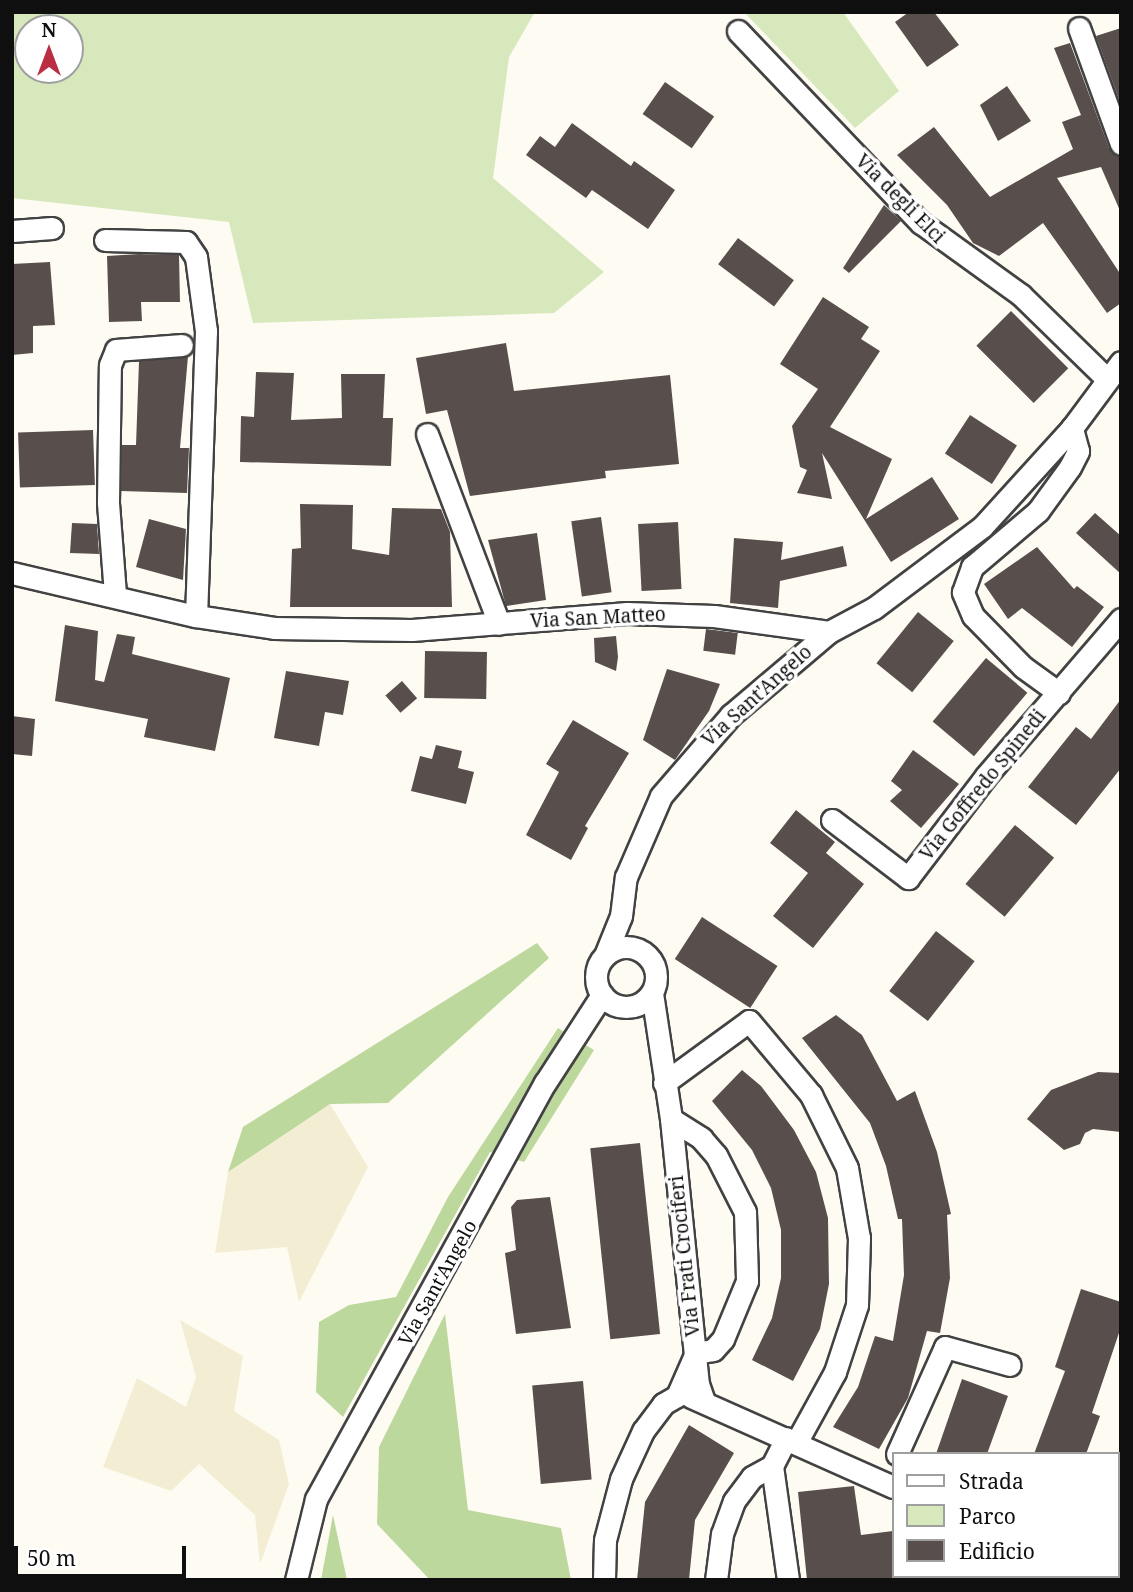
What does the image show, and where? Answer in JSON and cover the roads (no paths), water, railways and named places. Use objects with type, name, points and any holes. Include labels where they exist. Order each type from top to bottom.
[{"type":"street","points":[[1079,28],[1121,144]]},
{"type":"street","name":"Via degli Elci","points":[[738,31],[921,223],[1021,295],[1107,379]]},
{"type":"street","points":[[12,231],[52,228]]},
{"type":"street","points":[[105,240],[186,242],[196,257],[206,331],[196,615]]},
{"type":"street","points":[[115,594],[108,502],[110,365],[116,350],[182,345]]},
{"type":"street","points":[[829,632],[867,612],[967,540],[1072,428],[1121,362]]},
{"type":"street","points":[[1059,693],[1023,667],[973,616],[963,592],[972,567],[1038,511],[1070,467],[1078,451],[1072,428]]},
{"type":"street","points":[[427,434],[499,624]]},
{"type":"street","name":"Via San Matteo","points":[[12,573],[115,594],[196,615],[314,630],[499,624],[675,614],[829,632]]},
{"type":"street","name":"Via Goffredo Spinedi","points":[[832,820],[908,878],[986,776],[1121,619]]},
{"type":"street","name":"Via Sant'Angelo","points":[[296,1580],[316,1499],[545,1083],[610,1001],[597,975],[621,916],[626,877],[660,796],[692,756],[731,715],[829,632]]},
{"type":"street","points":[[610,1001],[643,1005],[652,993],[653,970],[629,913],[626,877]]},
{"type":"street","points":[[606,953],[623,946],[643,951]]},
{"type":"street","name":"Via Frati Crociferi","points":[[604,1580],[605,1540],[621,1479],[643,1431],[663,1404],[677,1396],[696,1353],[671,1119],[652,993]]},
{"type":"street","points":[[610,1001],[639,1023],[660,1054]]},
{"type":"street","points":[[664,1083],[749,1021],[811,1095],[848,1168],[859,1238],[857,1305],[835,1372],[772,1466],[752,1478],[734,1501],[722,1534],[716,1580]]},
{"type":"street","points":[[671,1119],[701,1138],[716,1155],[745,1212],[748,1248],[744,1291],[723,1339],[713,1350],[696,1353],[704,1401]]},
{"type":"street","points":[[898,1452],[944,1347],[1010,1365]]},
{"type":"street","points":[[677,1396],[704,1401],[888,1485],[892,1466]]},
{"type":"street","points":[[772,1466],[788,1580]]}]
